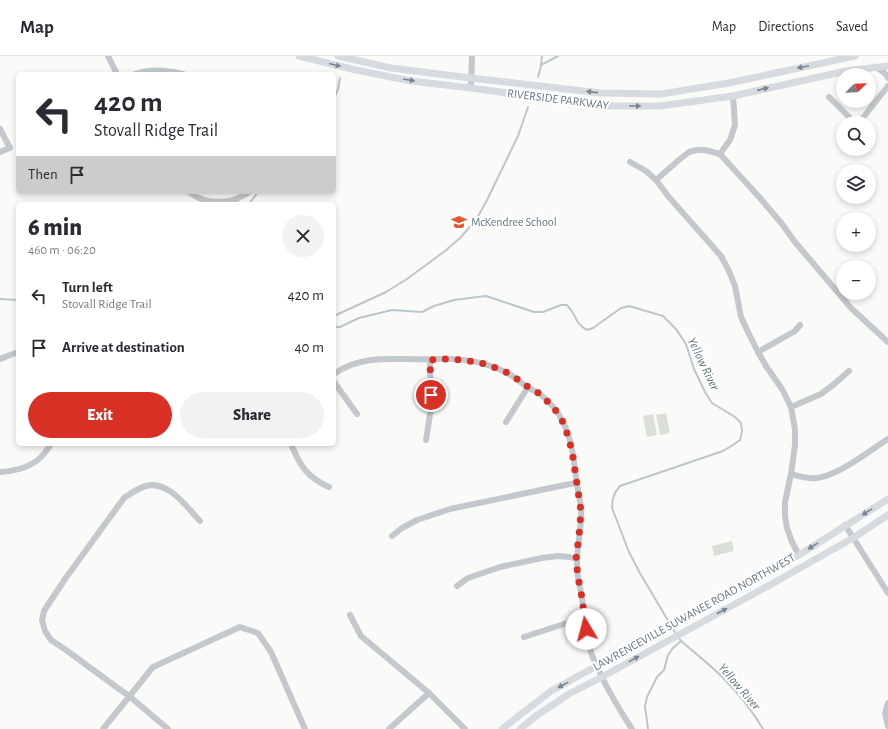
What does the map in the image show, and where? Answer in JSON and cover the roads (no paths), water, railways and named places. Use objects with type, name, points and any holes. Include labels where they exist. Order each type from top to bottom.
[{"type":"main road","name":"RIVERSIDE PARKWAY","points":[[299,56],[356,70],[411,81],[601,106],[660,106],[733,96],[846,71],[888,66]]},
{"type":"main road","name":"RIVERSIDE PARKWAY","points":[[338,56],[391,68],[471,78],[601,93],[661,94],[729,83],[855,56]]},
{"type":"main road","name":"LAWRENCEVILLE SUWANEE ROAD NORTHWEST","points":[[502,729],[551,691],[798,555],[888,499]]},
{"type":"main road","name":"LAWRENCEVILLE SUWANEE ROAD NORTHWEST","points":[[520,729],[536,716],[569,694],[739,602],[853,538],[888,515]]},
{"type":"street","points":[[108,56],[116,72]]},
{"type":"street","points":[[471,88],[472,56]]},
{"type":"street","points":[[875,67],[883,72],[888,78]]},
{"type":"street","points":[[142,72],[159,70],[174,72]]},
{"type":"street","points":[[829,97],[853,121],[858,122],[888,86]]},
{"type":"street","points":[[720,154],[730,140],[735,125],[733,96]]},
{"type":"street","points":[[0,129],[10,148],[0,152]]},
{"type":"street","points":[[656,180],[689,152],[705,150],[720,154],[760,198],[851,308],[888,342]]},
{"type":"street","points":[[630,162],[646,171],[656,180],[668,196],[721,256],[735,286],[741,317],[758,352],[782,389],[791,407],[795,429],[795,445],[785,502],[785,516],[787,528],[798,555]]},
{"type":"street","points":[[192,194],[211,201],[229,201],[245,194]]},
{"type":"street","points":[[758,352],[795,331],[800,325]]},
{"type":"street","points":[[0,359],[16,353]]},
{"type":"street","points":[[336,373],[347,366],[366,360],[464,360],[486,364],[506,372],[540,394],[554,408],[563,422],[572,451],[581,511],[576,559],[584,620],[591,653],[602,677],[632,729]]},
{"type":"street","points":[[426,440],[431,408],[430,360]]},
{"type":"street","points":[[791,407],[821,394],[833,386],[849,371]]},
{"type":"street","points":[[336,385],[357,414]]},
{"type":"street","points":[[506,422],[528,387]]},
{"type":"street","points":[[791,474],[815,478],[823,477],[845,467],[888,439]]},
{"type":"street","points":[[0,472],[17,470],[31,465],[41,457],[49,446]]},
{"type":"street","points":[[292,446],[306,472],[319,482],[329,487]]},
{"type":"street","points":[[392,536],[402,528],[417,520],[450,509],[576,483]]},
{"type":"street","points":[[168,729],[129,696],[51,640],[45,631],[42,620],[44,611],[65,579],[124,498],[134,491],[145,486],[156,485],[173,492],[200,521]]},
{"type":"street","points":[[846,526],[888,593]]},
{"type":"street","points":[[457,586],[468,578],[500,567],[558,556],[576,559]]},
{"type":"street","points":[[350,615],[361,636],[429,693],[464,729]]},
{"type":"street","points":[[524,637],[567,623],[584,620]]},
{"type":"street","points":[[103,729],[153,667],[240,627],[258,632],[271,652],[305,729]]},
{"type":"street","points":[[389,729],[429,693]]},
{"type":"street","points":[[888,703],[885,713],[888,726]]},
{"type":"waterway","points":[[538,77],[542,56]]},
{"type":"waterway","points":[[541,65],[558,56]]},
{"type":"waterway","points":[[336,94],[340,78]]},
{"type":"waterway","points":[[336,315],[386,292],[407,279],[460,238],[476,220],[487,200],[518,136],[528,107]]},
{"type":"waterway","points":[[250,202],[256,194]]},
{"type":"waterway","name":"Yellow River","points":[[336,327],[340,327],[359,318],[392,310],[422,312],[434,306],[454,300],[486,296],[534,312],[543,312],[561,305],[567,305],[573,312],[580,325],[587,330],[593,328],[621,308],[629,306],[663,316],[676,329],[686,344],[694,369],[712,403],[735,417],[741,423],[742,431],[740,440],[723,451],[620,486],[612,501],[612,508],[629,552],[676,634]]},
{"type":"waterway","name":"Yellow River","points":[[0,299],[16,300]]},
{"type":"waterway","name":"Yellow River","points":[[679,638],[730,685],[741,697],[763,729]]},
{"type":"waterway","points":[[648,729],[645,706],[647,697],[657,677],[664,670],[668,655],[681,641]]},
{"type":"place","name":"McKendree School","points":[[459,222]]}]
